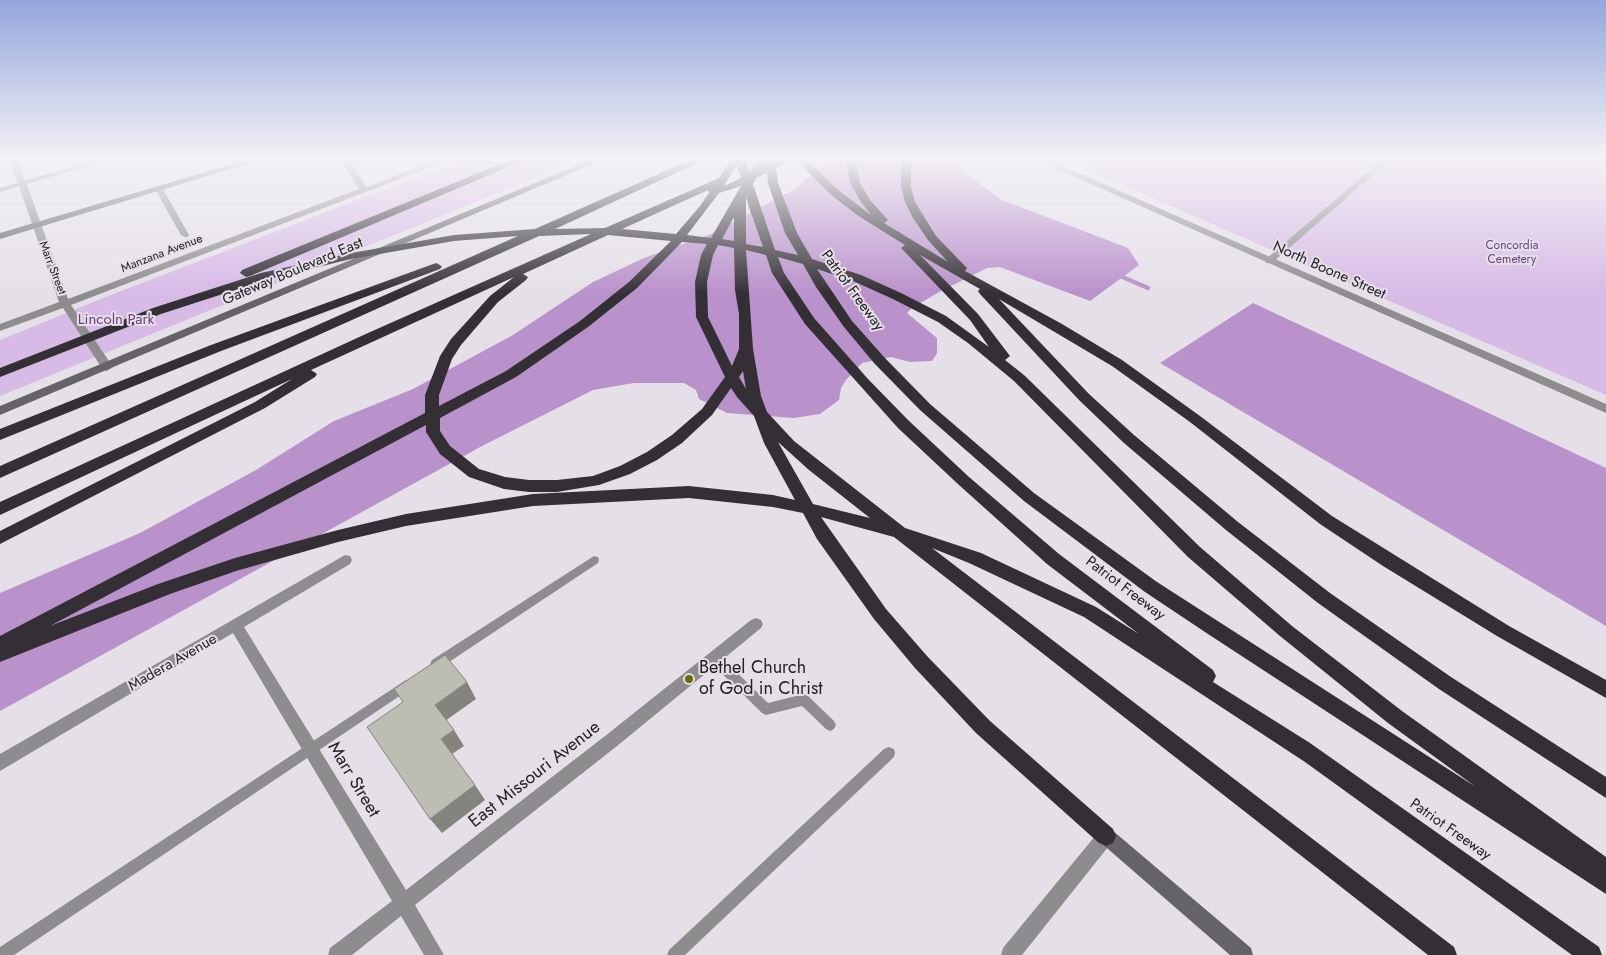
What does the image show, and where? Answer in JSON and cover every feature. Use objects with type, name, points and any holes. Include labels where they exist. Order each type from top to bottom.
[{"type":"highway","points":[[0,373],[412,205]]},
{"type":"highway","points":[[0,435],[207,351],[429,270],[578,205]]},
{"type":"highway","points":[[0,472],[599,205]]},
{"type":"highway","points":[[0,509],[373,336],[669,205]]},
{"type":"highway","points":[[0,645],[511,374],[584,324],[633,285],[668,251],[706,205]]},
{"type":"highway","points":[[736,205],[707,255],[701,282],[702,317],[720,358],[742,394],[790,445],[814,466],[1446,955]]},
{"type":"highway","points":[[739,205],[741,290],[745,314],[746,349],[754,396],[771,443],[823,535],[880,614],[921,662],[983,727],[1106,836]]},
{"type":"highway","name":"Patriot Freeway","points":[[753,205],[778,273],[809,321],[903,424],[964,481],[1053,559],[1310,755],[1591,955]]},
{"type":"highway","name":"Patriot Freeway","points":[[781,205],[791,233],[822,287],[848,324],[879,360],[925,407],[1028,497],[1151,587],[1606,883]]},
{"type":"highway","points":[[850,205],[935,259],[1058,327],[1117,363],[1156,390],[1326,520],[1495,626],[1606,690]]},
{"type":"highway","points":[[868,205],[926,269],[974,317],[1019,378]]},
{"type":"highway","points":[[912,205],[932,238],[1084,397],[1128,439],[1286,570],[1445,684],[1606,788]]},
{"type":"highway","points":[[114,327],[238,284],[351,256],[454,238],[480,236],[570,231],[621,232],[727,243],[784,255],[857,278],[942,319],[973,340],[1019,378],[1194,552],[1286,631],[1395,717],[1606,870]]},
{"type":"highway","points":[[548,258],[512,283],[466,330],[445,359],[432,395],[433,432],[445,450],[474,473],[504,482],[529,486],[557,486],[594,481],[625,470],[652,456],[677,439],[707,412],[741,364],[746,349]]},
{"type":"highway","points":[[0,538],[260,405],[373,336]]},
{"type":"highway","points":[[0,654],[164,589],[293,548],[406,520],[532,500],[689,492],[773,501],[843,516],[930,541],[1019,576],[1090,612],[1310,755]]},
{"type":"main road","points":[[0,236],[106,205]]},
{"type":"main road","name":"Gateway Boulevard East","points":[[0,412],[492,205]]},
{"type":"main road","points":[[1106,836],[1244,955]]},
{"type":"street","name":"Marr Street","points":[[29,205],[65,304],[107,367]]},
{"type":"street","name":"Manzana Avenue","points":[[0,328],[329,205]]},
{"type":"street","name":"North Boone Street","points":[[1142,205],[1606,409]]},
{"type":"street","name":"Madera Avenue","points":[[0,763],[236,626],[345,560]]},
{"type":"street","name":"East Missouri Avenue","points":[[336,955],[611,741],[756,624]]},
{"type":"street","name":"Marr Street","points":[[236,626],[435,955]]},
{"type":"street","points":[[1010,955],[1106,836]]},
{"type":"lane","points":[[168,205],[185,235]]},
{"type":"lane","points":[[1269,261],[1335,205]]},
{"type":"lane","points":[[1,955],[594,560]]},
{"type":"lane","points":[[714,658],[766,709],[804,700],[830,725]]},
{"type":"lane","points":[[674,955],[889,753]]},
{"type":"green space","name":"Lincoln Park","points":[[345,205],[469,205],[0,396],[0,340],[103,298]]},
{"type":"green space","name":"Concordia Cemetery","points":[[1168,205],[1606,205],[1606,395]]},
{"type":"shaded area","points":[[766,205],[1014,205],[1128,248],[1139,265],[1090,301],[1000,267],[987,268],[939,292],[907,313],[937,338],[937,353],[932,361],[910,362],[891,357],[862,363],[841,388],[839,400],[820,414],[794,418],[727,413],[699,399],[696,390],[684,383],[634,383],[593,390],[482,446],[0,711],[0,593],[140,533],[256,470],[334,421],[413,389],[513,335],[593,282],[644,258],[711,234]]},
{"type":"shaded area","points":[[1253,303],[1606,468],[1606,626],[1160,363]]},
{"type":"building","points":[[445,655],[467,682],[435,705],[454,730],[441,739],[475,785],[430,819],[367,727],[403,702],[394,689]]},
{"type":"waterway","points":[[1118,275],[1148,288]]},
{"type":"place","name":"Bethel Church of God in Christ","points":[[689,679]]}]
